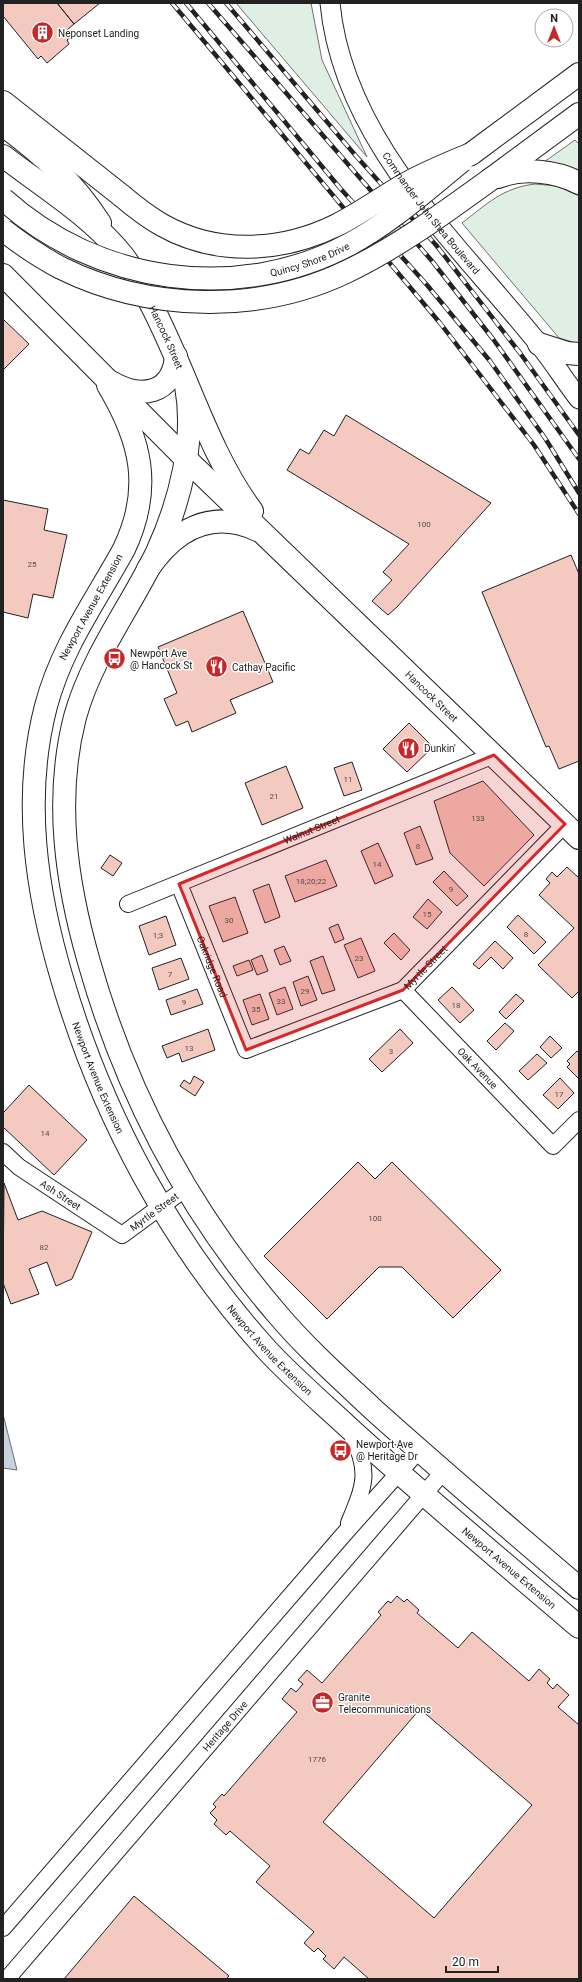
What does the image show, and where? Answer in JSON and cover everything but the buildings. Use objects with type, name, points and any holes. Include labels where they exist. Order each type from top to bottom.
[{"type":"main road","name":"Quincy Shore Drive","points":[[3,199],[34,224],[59,240],[113,264],[143,272],[172,277],[203,279],[234,278],[293,267],[322,257],[350,244],[390,219],[471,154],[579,74]]},
{"type":"main road","points":[[3,102],[157,222],[190,237],[221,245],[266,247],[294,242],[323,231],[352,217],[416,178],[471,154]]},
{"type":"main road","points":[[3,230],[34,252],[61,268],[91,281],[122,291],[153,298],[186,302],[243,300],[300,289],[345,273],[394,247],[491,179],[579,114]]},
{"type":"main road","points":[[3,125],[40,155],[76,188],[116,248]]},
{"type":"main road","name":"Hancock Street","points":[[3,156],[81,216],[116,248],[132,269],[153,307],[218,453],[241,496],[285,555]]},
{"type":"main road","points":[[491,179],[505,174],[526,172],[550,173],[579,183]]},
{"type":"main road","name":"Hancock Street","points":[[3,275],[185,458],[572,831]]},
{"type":"main road","points":[[539,344],[567,354],[579,354]]},
{"type":"main road","points":[[105,379],[132,391],[147,392],[156,389],[168,380],[175,365],[179,363],[189,405],[185,458],[174,508],[148,569],[100,652],[80,701],[67,760],[64,805],[65,835],[70,882],[83,942],[107,1019],[138,1098],[186,1188],[220,1242],[278,1315],[323,1362],[419,1450],[579,1588]]},
{"type":"main road","name":"Newport Avenue Extension","points":[[105,379],[125,414],[135,440],[140,474],[139,502],[132,528],[124,548],[74,634],[59,664],[46,706],[36,754],[33,795],[33,828],[48,925],[73,1015],[106,1101],[161,1207],[193,1256],[243,1322],[277,1360],[399,1474],[579,1627]]},
{"type":"main road","points":[[148,569],[170,541],[192,527],[211,523],[227,522],[240,524],[260,531]]},
{"type":"street","name":"Commander John Shea Boulevard","points":[[330,3],[341,56],[354,93],[371,130],[391,164],[451,240],[539,344],[579,399]]},
{"type":"street","name":"Walnut Street","points":[[128,904],[494,755]]},
{"type":"street","name":"Myrtle Street","points":[[246,1050],[403,990],[572,831]]},
{"type":"street","name":"Oakridge Road","points":[[179,884],[246,1050]]},
{"type":"street","name":"Oak Avenue","points":[[403,990],[553,1146],[579,1120]]},
{"type":"street","name":"Ash Street","points":[[3,1152],[19,1167],[122,1234]]},
{"type":"street","name":"Myrtle Street","points":[[122,1234],[186,1188]]},
{"type":"street","points":[[344,1534],[361,1493],[365,1470],[361,1452],[347,1425]]},
{"type":"street","points":[[3,1928],[344,1534],[419,1450]]},
{"type":"street","name":"Heritage Drive","points":[[6,1979],[444,1472]]},
{"type":"highlighted area","points":[[494,755],[565,824],[403,990],[246,1050],[179,884]]},
{"type":"green space","points":[[236,3],[311,3],[322,60],[367,157]]},
{"type":"green space","points":[[575,140],[579,144],[579,172],[544,162]]},
{"type":"green space","points":[[535,184],[557,186],[579,196],[579,344],[559,338],[462,223],[487,203],[504,193],[523,186]]},
{"type":"shaded area","points":[[3,1414],[17,1470],[3,1468]]},
{"type":"railway","points":[[172,3],[440,323],[534,445],[579,514]]},
{"type":"railway","points":[[186,3],[340,188],[427,285],[490,361],[545,438],[579,493]]},
{"type":"railway","points":[[208,3],[432,261],[493,339],[579,459]]},
{"type":"railway","points":[[226,3],[356,156],[436,245],[520,353],[579,435]]},
{"type":"place","name":"Neponset Landing","points":[[43,33]]},
{"type":"place","name":"Newport Ave @ Hancock St","points":[[115,659]]},
{"type":"place","name":"Cathay Pacific","points":[[217,667]]},
{"type":"place","name":"Dunkin'","points":[[408,748]]},
{"type":"place","name":"Newport Ave @ Heritage Dr","points":[[341,1450]]},
{"type":"place","name":"Granite Telecommunications","points":[[322,1703]]}]
